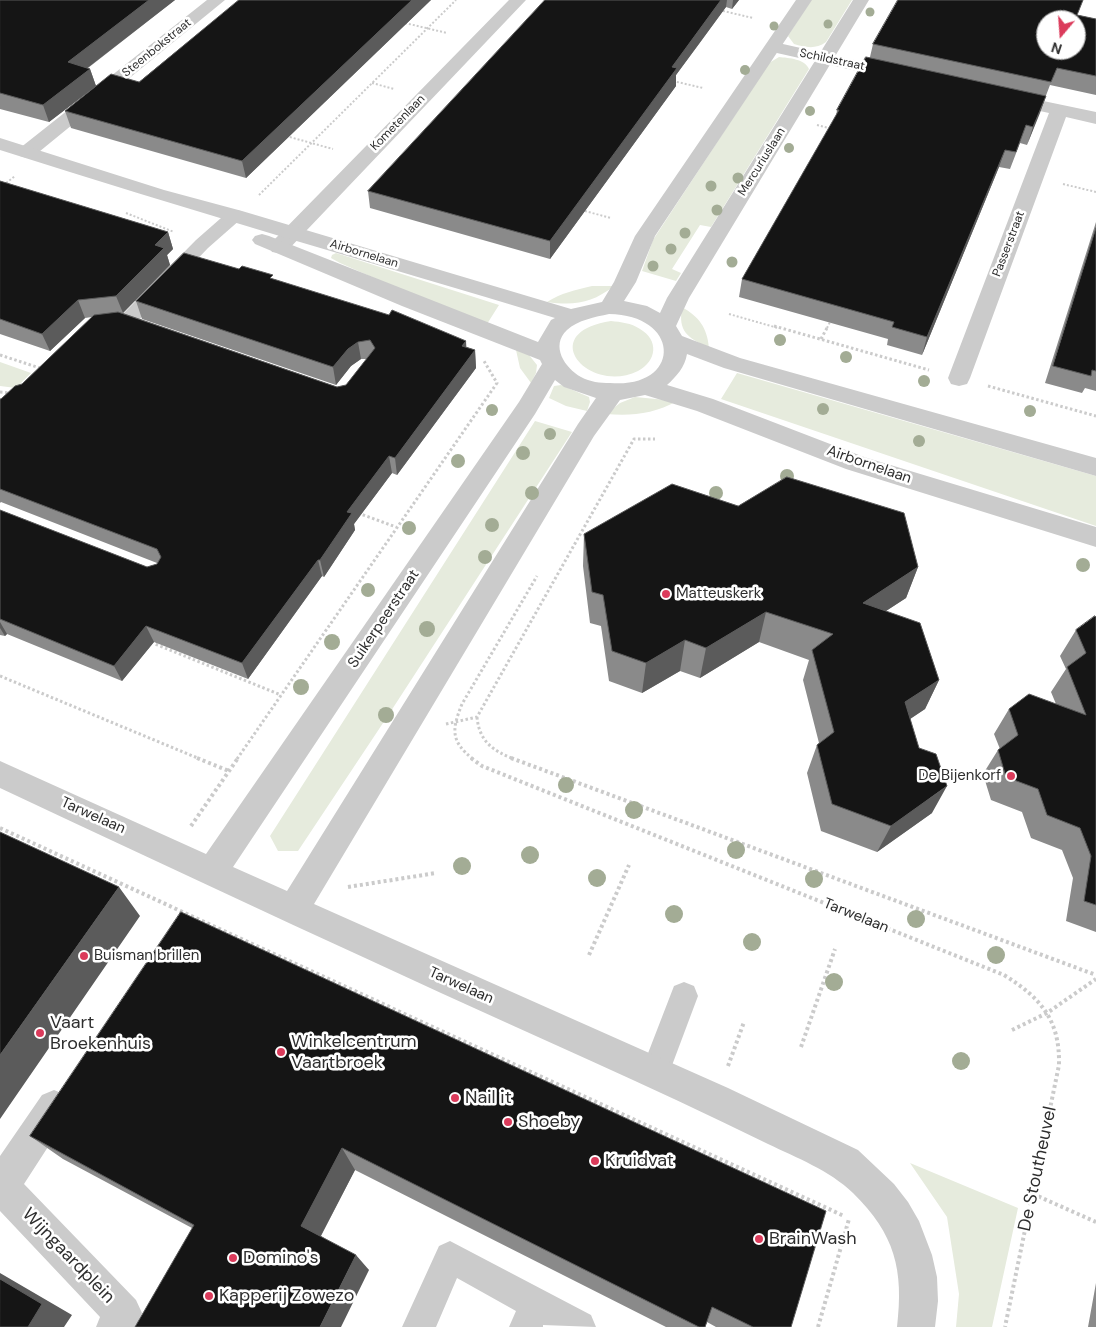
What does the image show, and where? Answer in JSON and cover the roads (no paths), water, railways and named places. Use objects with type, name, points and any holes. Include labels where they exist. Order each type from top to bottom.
[{"type":"street","name":"Steenbokstraat","points":[[27,152],[217,0]]},
{"type":"street","name":"Kometenlaan","points":[[286,240],[518,0]]},
{"type":"street","points":[[609,306],[625,282],[645,236],[804,0]]},
{"type":"street","name":"Mercuriuslaan","points":[[670,333],[678,298],[861,0]]},
{"type":"street","name":"Schildstraat","points":[[774,47],[910,78]]},
{"type":"street","points":[[984,94],[1096,118]]},
{"type":"street","name":"Passerstraat","points":[[959,378],[1059,110]]},
{"type":"street","name":"Airbornelaan","points":[[0,144],[158,194],[286,240],[570,316]]},
{"type":"street","name":"Airbornelaan","points":[[286,240],[419,304],[551,360]]},
{"type":"street","points":[[670,333],[675,357],[668,372],[645,387],[629,391],[594,390],[562,376],[551,360],[548,344],[552,333],[559,324],[570,316],[589,309],[609,306],[640,312],[670,333],[732,363],[1096,467]]},
{"type":"street","points":[[102,324],[126,322]]},
{"type":"street","name":"Suikerpeerstraat","points":[[212,872],[527,408],[551,360]]},
{"type":"street","name":"Airbornelaan","points":[[645,387],[698,402],[855,463],[1096,537]]},
{"type":"street","points":[[293,910],[586,430],[613,392]]},
{"type":"street","name":"Tarwelaan","points":[[0,774],[293,910],[716,1100],[845,1163],[862,1175],[882,1195],[910,1241],[919,1274],[919,1309],[916,1327]]},
{"type":"street","name":"Wijngaardplein","points":[[68,1085],[1,1186],[123,1313],[115,1327]]},
{"type":"lane","points":[[163,335],[126,322],[202,244],[230,220]]},
{"type":"lane","points":[[655,1074],[684,996]]},
{"type":"lane","points":[[419,1327],[450,1257],[530,1315],[579,1327]]},
{"type":"place","name":"Matteuskerk","points":[[666,594]]},
{"type":"place","name":"De Bijenkorf","points":[[1011,776]]},
{"type":"place","name":"Buisman brillen","points":[[84,956]]},
{"type":"place","name":"Vaart Broekenhuis","points":[[40,1033]]},
{"type":"place","name":"Winkelcentrum Vaartbroek","points":[[281,1052]]},
{"type":"place","name":"Nail it","points":[[455,1098]]},
{"type":"place","name":"Shoeby","points":[[508,1122]]},
{"type":"place","name":"Kruidvat","points":[[595,1161]]},
{"type":"place","name":"BrainWash","points":[[759,1239]]},
{"type":"place","name":"Domino's","points":[[233,1258]]},
{"type":"place","name":"Kapperij Zowezo","points":[[209,1296]]}]
